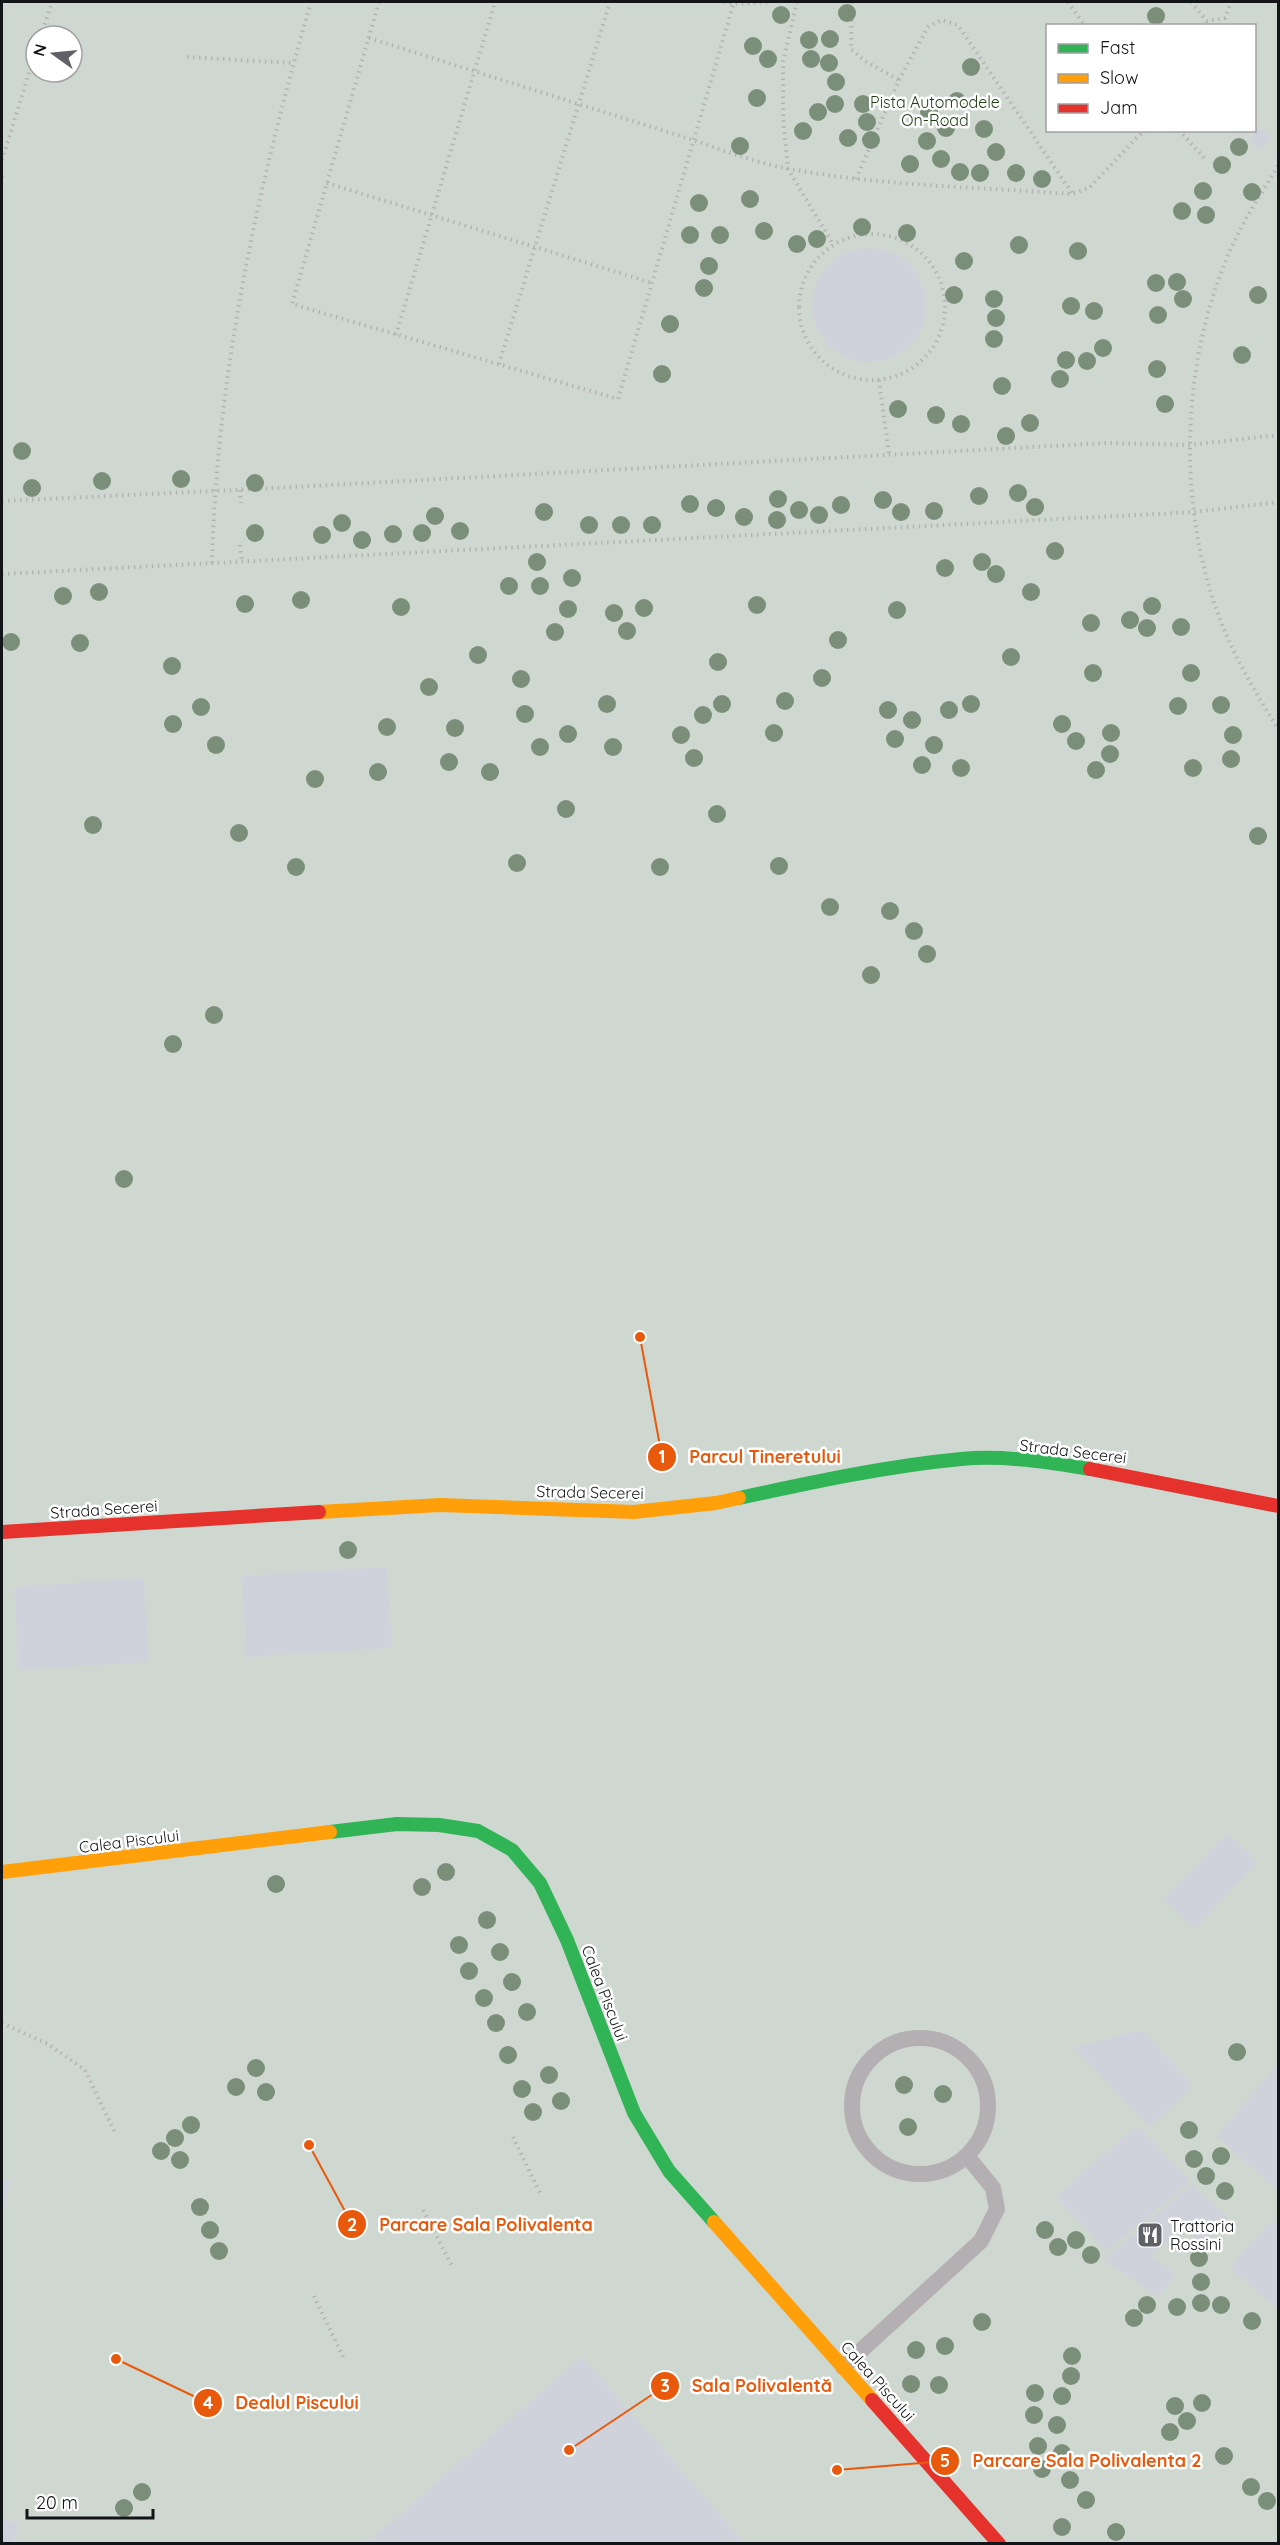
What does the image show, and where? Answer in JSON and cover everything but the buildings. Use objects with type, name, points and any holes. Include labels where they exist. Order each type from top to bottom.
[{"type":"street","name":"Strada Secerei","points":[[2,1532],[440,1505],[634,1512],[716,1503],[837,1477],[963,1459],[1035,1460],[1057,1463],[1278,1506]]},
{"type":"street","name":"Calea Piscului","points":[[2,1872],[397,1824],[439,1825],[478,1831],[512,1850],[540,1883],[567,1940],[634,2113],[669,2171],[999,2544]]},
{"type":"lane","points":[[914,2036],[946,2042],[972,2060],[985,2084],[989,2109],[983,2132],[967,2156],[949,2168],[915,2175],[889,2168],[866,2151],[853,2125],[850,2097],[858,2073],[880,2048],[914,2036]]},
{"type":"lane","points":[[843,2367],[981,2241],[997,2209],[993,2188],[967,2156]]},
{"type":"path","points":[[44,24],[52,2]]},
{"type":"path","points":[[212,563],[216,524],[214,491],[223,405],[242,283],[293,63],[311,2]]},
{"type":"path","points":[[379,2],[292,304],[618,399],[734,3]]},
{"type":"path","points":[[396,334],[495,2]]},
{"type":"path","points":[[499,364],[610,2]]},
{"type":"path","points":[[724,2],[771,2]]},
{"type":"path","points":[[797,2],[783,62],[783,118],[788,169],[833,245]]},
{"type":"path","points":[[852,2],[851,49],[865,61],[899,80]]},
{"type":"path","points":[[1068,2],[1084,24]]},
{"type":"path","points":[[1191,2],[1207,21],[1224,18],[1231,2]]},
{"type":"path","points":[[856,179],[899,80],[928,27],[941,20],[958,25],[1072,194]]},
{"type":"path","points":[[369,38],[746,158],[788,169],[856,179],[1072,194],[1089,188],[1142,132]]},
{"type":"path","points":[[187,57],[293,63]]},
{"type":"path","points":[[2,160],[25,84]]},
{"type":"path","points":[[1181,132],[1204,158]]},
{"type":"path","points":[[1278,166],[1241,229],[1213,298],[1196,370],[1189,445],[1194,512],[1206,575],[1225,633],[1252,688],[1278,729]]},
{"type":"path","points":[[327,183],[652,283]]},
{"type":"path","points":[[879,234],[902,240],[922,253],[944,295],[944,318],[936,341],[922,360],[902,373],[879,380],[855,378],[832,369],[814,352],[803,331],[798,307],[802,282],[815,261],[833,245],[856,235],[879,234]]},
{"type":"path","points":[[879,380],[889,455]]},
{"type":"path","points":[[2,501],[1107,443],[1189,445],[1278,435]]},
{"type":"path","points":[[240,490],[241,503]]},
{"type":"path","points":[[2,574],[1194,512],[1278,502]]},
{"type":"path","points":[[240,545],[242,561]]},
{"type":"path","points":[[2,2024],[48,2044],[85,2070],[115,2133]]},
{"type":"path","points":[[513,2137],[540,2193]]},
{"type":"path","points":[[423,2210],[452,2266]]},
{"type":"path","points":[[314,2296],[344,2359]]},
{"type":"green space","name":"Pista Automodele On-Road","points":[[2,2],[1278,2],[1278,2543],[2,2543]]},
{"type":"traffic: fast","points":[[739,1498],[878,1470],[961,1459],[1010,1459],[1090,1469]]},
{"type":"traffic: fast","points":[[330,1832],[397,1824],[439,1825],[478,1831],[512,1850],[540,1883],[567,1940],[634,2113],[669,2171],[714,2222]]},
{"type":"traffic: slow","points":[[319,1512],[440,1505],[634,1512],[716,1503],[739,1498]]},
{"type":"traffic: slow","points":[[2,1872],[330,1832]]},
{"type":"traffic: slow","points":[[714,2222],[872,2400]]},
{"type":"traffic: jam","points":[[1090,1469],[1278,1506]]},
{"type":"traffic: jam","points":[[2,1532],[319,1512]]},
{"type":"traffic: jam","points":[[872,2400],[999,2544]]},
{"type":"place","name":"Parcul Tineretului","points":[[640,1337]]},
{"type":"place","name":"Parcare Sala Polivalenta","points":[[309,2145]]},
{"type":"place","name":"Trattoria Rossini","points":[[1150,2235]]},
{"type":"place","name":"Dealul Piscului","points":[[116,2359]]},
{"type":"place","name":"Sala Polivalentă","points":[[569,2450]]},
{"type":"place","name":"Parcare Sala Polivalenta 2","points":[[837,2470]]}]
